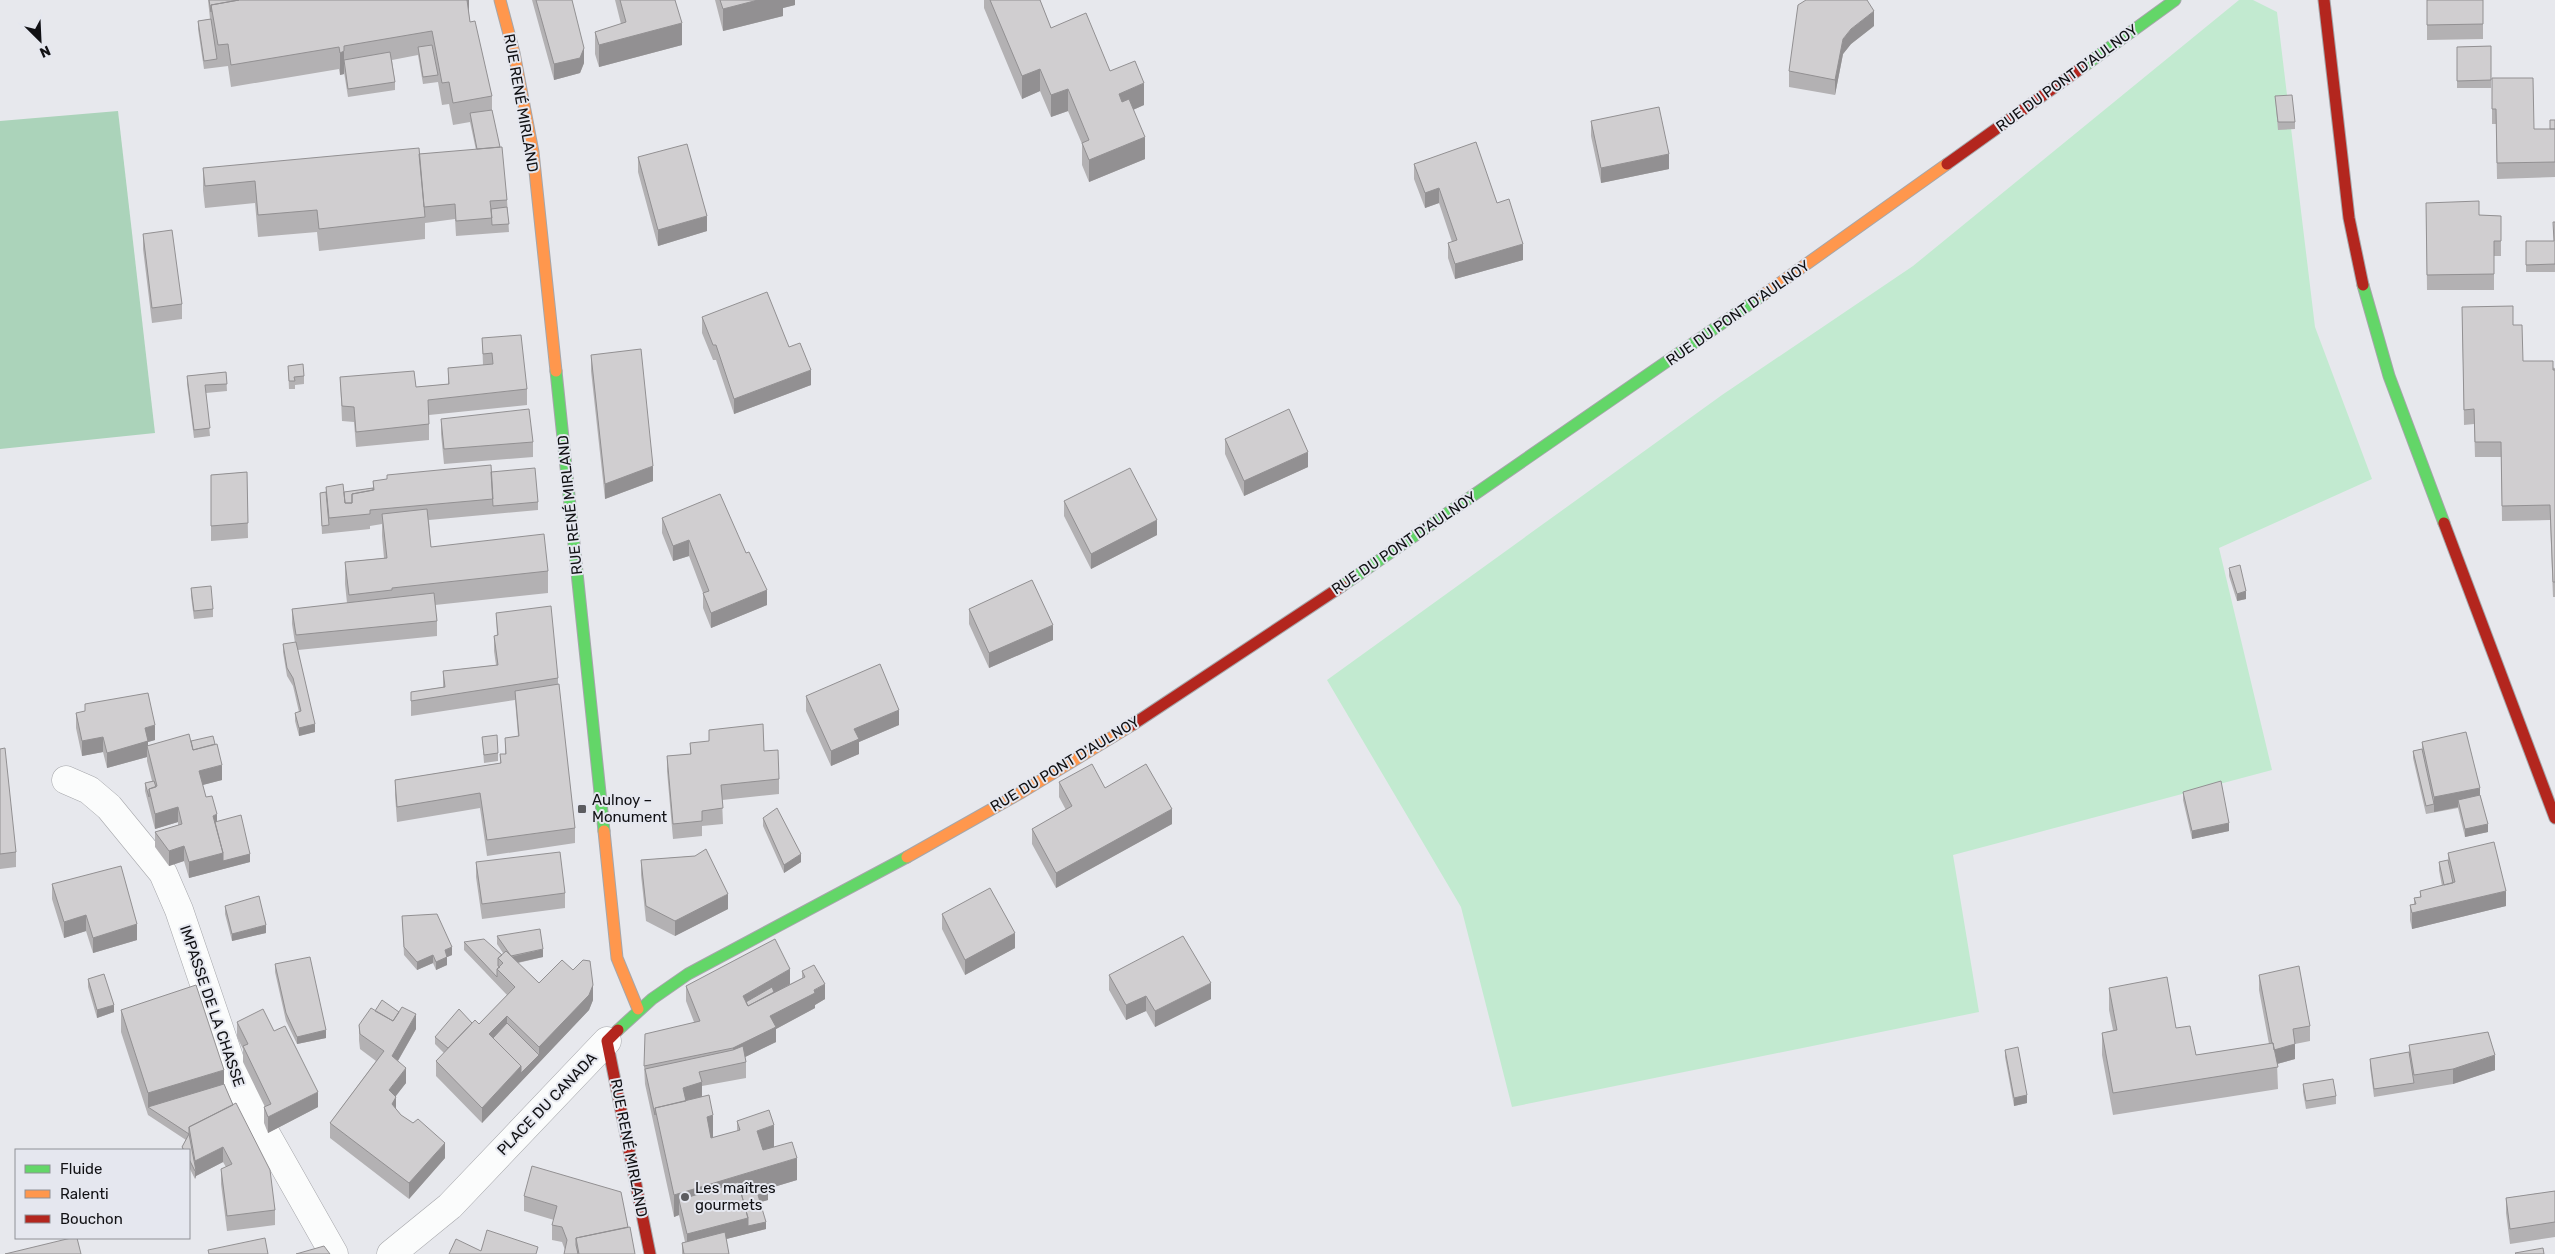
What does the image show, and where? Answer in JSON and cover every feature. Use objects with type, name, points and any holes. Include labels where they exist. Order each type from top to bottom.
[{"type":"street","name":"RUE RENÉ MIRLAND","points":[[500,0],[514,53],[532,152],[617,958],[638,1009]]},
{"type":"street","name":"RUE DU PONT D'AULNOY","points":[[607,1042],[638,1009],[663,989],[702,965],[990,810],[1141,718],[1385,557],[1884,211],[2175,0]]},
{"type":"street","points":[[2324,0],[2349,218],[2361,278],[2389,376],[2555,818]]},
{"type":"street","name":"IMPASSE DE LA CHASSE","points":[[66,780],[89,790],[109,806],[152,857],[163,874],[179,910],[242,1090],[254,1117],[334,1254]]},
{"type":"street","name":"RUE RENÉ MIRLAND","points":[[607,1042],[650,1254]]},
{"type":"street","name":"PLACE DU CANADA","points":[[391,1254],[438,1218],[607,1042]]},
{"type":"green space","points":[[2239,0],[2253,0],[2277,12],[2315,327],[2372,479],[2219,548],[2272,770],[1953,855],[1979,1012],[1512,1107],[1461,907],[1327,680],[1722,395],[1913,266]]},
{"type":"green space","points":[[118,111],[155,433],[0,449],[0,121]]},
{"type":"building","points":[[209,0],[239,0],[211,5],[211,12]]},
{"type":"building","points":[[239,0],[467,0],[470,22],[475,21],[492,96],[453,103],[449,82],[442,83],[432,31],[344,46],[344,51],[340,53],[339,47],[231,65],[228,44],[218,45],[211,5]]},
{"type":"building","points":[[536,0],[572,0],[584,48],[580,58],[554,64]]},
{"type":"building","points":[[620,0],[675,0],[682,23],[599,45],[595,32],[626,22]]},
{"type":"building","points":[[720,0],[758,0],[723,9]]},
{"type":"building","points":[[990,0],[1040,0],[1051,28],[1086,13],[1110,71],[1135,61],[1144,83],[1119,94],[1122,102],[1129,99],[1145,137],[1089,160],[1082,143],[1089,140],[1068,89],[1051,95],[1040,69],[1022,76]]},
{"type":"building","points":[[1806,0],[1867,0],[1874,11],[1851,29],[1843,39],[1835,80],[1789,71],[1798,5]]},
{"type":"building","points":[[2427,0],[2483,0],[2483,24],[2427,25]]},
{"type":"building","points":[[211,19],[217,59],[204,61],[198,21]]},
{"type":"building","points":[[432,45],[438,75],[423,77],[418,47]]},
{"type":"building","points":[[2491,46],[2491,80],[2457,81],[2457,47]]},
{"type":"building","points":[[390,52],[395,82],[348,89],[344,60]]},
{"type":"building","points":[[2492,78],[2533,78],[2534,129],[2555,129],[2555,162],[2497,163],[2496,109],[2492,109]]},
{"type":"building","points":[[2292,95],[2295,122],[2278,122],[2275,96]]},
{"type":"building","points":[[1659,107],[1669,154],[1601,168],[1591,121]]},
{"type":"building","points":[[492,110],[500,147],[477,149],[470,113]]},
{"type":"building","points":[[2550,120],[2555,120],[2555,129],[2550,129]]},
{"type":"building","points":[[1476,142],[1497,203],[1509,199],[1523,244],[1455,264],[1448,243],[1457,240],[1439,188],[1425,193],[1414,164]]},
{"type":"building","points":[[687,144],[707,216],[658,230],[638,157]]},
{"type":"building","points":[[502,147],[507,200],[490,201],[492,218],[456,221],[455,204],[424,207],[419,154]]},
{"type":"building","points":[[419,148],[425,217],[319,229],[317,210],[258,215],[255,181],[205,186],[203,168]]},
{"type":"building","points":[[2479,201],[2479,215],[2501,216],[2501,241],[2494,241],[2494,274],[2427,275],[2426,203]]},
{"type":"building","points":[[507,207],[509,224],[492,225],[491,209]]},
{"type":"building","points":[[2553,222],[2555,222],[2555,264],[2526,265],[2526,241],[2554,241]]},
{"type":"building","points":[[172,230],[182,304],[152,308],[143,234]]},
{"type":"building","points":[[767,292],[789,347],[800,343],[811,370],[734,399],[716,345],[713,345],[702,317]]},
{"type":"building","points":[[2513,306],[2513,325],[2522,325],[2523,361],[2553,361],[2553,370],[2555,370],[2555,582],[2553,582],[2550,505],[2502,506],[2501,442],[2475,442],[2474,409],[2464,410],[2462,307]]},
{"type":"building","points":[[521,335],[527,389],[428,400],[429,424],[356,432],[354,407],[342,406],[340,377],[414,371],[416,387],[449,384],[448,368],[493,364],[492,353],[483,354],[482,338]]},
{"type":"building","points":[[641,349],[653,466],[605,484],[591,355]]},
{"type":"building","points":[[303,364],[304,376],[294,377],[295,381],[289,381],[288,366]]},
{"type":"building","points":[[226,372],[227,384],[205,385],[210,428],[194,430],[187,376]]},
{"type":"building","points":[[529,409],[533,442],[444,449],[441,419]]},
{"type":"building","points":[[1289,409],[1308,452],[1244,481],[1225,439]]},
{"type":"building","points":[[491,465],[493,499],[370,510],[370,514],[329,518],[326,487],[343,484],[345,503],[352,503],[352,494],[374,490],[373,481],[387,479],[387,475]]},
{"type":"building","points":[[535,468],[538,502],[493,506],[491,472]]},
{"type":"building","points":[[1130,468],[1157,520],[1091,554],[1064,501]]},
{"type":"building","points":[[247,472],[248,523],[211,526],[211,475]]},
{"type":"building","points":[[373,488],[373,490],[352,494],[352,503],[345,503],[344,492]]},
{"type":"building","points":[[326,492],[329,525],[322,526],[320,493]]},
{"type":"building","points":[[720,494],[746,553],[749,552],[767,590],[711,613],[703,593],[709,591],[689,540],[673,546],[662,518]]},
{"type":"building","points":[[427,509],[431,547],[544,534],[548,571],[392,588],[392,590],[349,595],[345,562],[387,558],[382,514]]},
{"type":"building","points":[[2240,565],[2246,591],[2237,594],[2229,568]]},
{"type":"building","points":[[1032,580],[1053,625],[989,653],[969,609]]},
{"type":"building","points":[[211,586],[213,609],[194,611],[191,588]]},
{"type":"building","points":[[434,593],[437,621],[296,635],[292,609]]},
{"type":"building","points":[[551,606],[558,678],[411,701],[411,692],[445,687],[443,671],[498,665],[494,636],[498,635],[496,613]]},
{"type":"building","points":[[296,642],[315,724],[299,728],[295,713],[301,711],[293,678],[287,668],[283,644]]},
{"type":"building","points":[[880,664],[899,710],[854,729],[859,739],[831,751],[806,696]]},
{"type":"building","points":[[559,684],[575,828],[487,840],[480,793],[397,807],[395,780],[501,763],[500,754],[506,754],[505,738],[519,736],[515,691]]},
{"type":"building","points":[[148,693],[155,725],[145,728],[148,741],[107,753],[103,737],[82,741],[76,713],[85,711],[85,704]]},
{"type":"building","points":[[763,724],[764,751],[778,750],[779,779],[721,785],[723,808],[702,811],[702,821],[673,824],[667,756],[691,754],[690,743],[709,741],[709,730]]},
{"type":"building","points":[[2466,732],[2480,788],[2434,797],[2422,742]]},
{"type":"building","points":[[189,734],[193,750],[217,744],[222,765],[199,771],[206,797],[212,796],[217,814],[213,816],[223,853],[189,862],[184,846],[169,851],[155,832],[182,824],[178,807],[155,814],[149,789],[157,786],[147,746]]},
{"type":"building","points":[[497,735],[498,753],[484,755],[482,737]]},
{"type":"building","points":[[213,736],[215,744],[193,750],[191,741]]},
{"type":"building","points":[[5,748],[16,852],[0,854],[0,749]]},
{"type":"building","points":[[2422,749],[2434,804],[2426,806],[2413,751]]},
{"type":"building","points":[[1092,764],[1105,788],[1146,764],[1172,809],[1056,873],[1032,829],[1072,806],[1059,782]]},
{"type":"building","points":[[154,781],[156,787],[149,789],[149,797],[145,783]]},
{"type":"building","points":[[2221,781],[2229,823],[2192,831],[2183,792]]},
{"type":"building","points":[[2480,795],[2488,824],[2465,829],[2458,800]]},
{"type":"building","points":[[777,808],[801,854],[784,865],[763,818]]},
{"type":"building","points":[[241,815],[250,854],[223,861],[223,853],[215,822]]},
{"type":"building","points":[[2494,842],[2506,891],[2412,913],[2410,905],[2416,904],[2414,898],[2421,897],[2420,891],[2455,882],[2448,853]]},
{"type":"building","points":[[706,849],[728,894],[675,921],[646,906],[641,860],[695,856]]},
{"type":"building","points":[[560,852],[565,893],[482,904],[476,862]]},
{"type":"building","points":[[2448,860],[2453,883],[2444,885],[2439,862]]},
{"type":"building","points":[[121,866],[137,924],[93,938],[86,915],[64,922],[52,884]]},
{"type":"building","points":[[990,888],[1015,933],[965,960],[942,914]]},
{"type":"building","points":[[259,896],[266,925],[232,934],[225,906]]},
{"type":"building","points":[[437,914],[452,947],[445,950],[447,957],[436,962],[433,955],[417,962],[404,947],[402,916]]},
{"type":"building","points":[[540,929],[543,949],[511,956],[497,936]]},
{"type":"building","points":[[1183,936],[1211,983],[1155,1011],[1146,996],[1126,1005],[1109,975]]},
{"type":"building","points":[[484,939],[502,955],[498,958],[498,966],[500,967],[497,969],[497,977],[464,942]]},
{"type":"building","points":[[775,939],[790,969],[743,996],[748,1006],[805,977],[802,971],[814,965],[825,984],[814,990],[815,993],[770,1016],[776,1027],[733,1048],[644,1066],[645,1034],[700,1021],[686,986]]},
{"type":"building","points":[[506,951],[539,983],[562,960],[573,970],[583,960],[590,961],[593,985],[589,995],[539,1047],[507,1016],[489,1034],[521,1066],[482,1108],[436,1061],[475,1020],[479,1024],[515,987],[497,969],[503,963],[498,958]]},
{"type":"building","points":[[310,957],[326,1030],[297,1037],[286,1013],[275,964]]},
{"type":"building","points":[[2299,966],[2310,1026],[2293,1029],[2295,1044],[2274,1050],[2259,975]]},
{"type":"building","points":[[104,974],[114,1005],[97,1010],[88,979]]},
{"type":"building","points":[[2167,977],[2176,1028],[2190,1026],[2196,1055],[2273,1043],[2278,1067],[2113,1093],[2102,1033],[2117,1030],[2109,988]]},
{"type":"building","points":[[196,985],[224,1070],[148,1093],[121,1010]]},
{"type":"building","points":[[772,987],[774,992],[748,1006],[746,1002]]},
{"type":"building","points":[[382,1000],[399,1012],[393,1021],[375,1011]]},
{"type":"building","points":[[402,1007],[416,1014],[392,1056],[406,1068],[389,1090],[396,1097],[392,1104],[401,1115],[413,1123],[418,1119],[445,1143],[409,1183],[330,1123],[384,1051],[360,1034],[359,1025],[371,1008],[393,1021]]},
{"type":"building","points":[[263,1009],[274,1031],[285,1026],[318,1092],[268,1117],[264,1107],[271,1104],[243,1046],[248,1044],[237,1022]]},
{"type":"building","points":[[459,1009],[472,1023],[448,1048],[435,1037]]},
{"type":"building","points":[[507,1023],[539,1055],[521,1073],[521,1066],[493,1038]]},
{"type":"building","points":[[2488,1032],[2495,1055],[2453,1069],[2414,1075],[2409,1045]]},
{"type":"building","points":[[743,1046],[746,1062],[699,1072],[702,1082],[683,1088],[686,1101],[655,1108],[655,1115],[645,1069],[733,1050]]},
{"type":"building","points":[[2018,1047],[2027,1095],[2014,1098],[2005,1050]]},
{"type":"building","points":[[2409,1052],[2414,1083],[2374,1089],[2370,1059]]},
{"type":"building","points":[[2333,1079],[2336,1096],[2306,1101],[2303,1084]]},
{"type":"building","points":[[224,1084],[233,1105],[189,1127],[189,1134],[148,1107]]},
{"type":"building","points":[[709,1095],[713,1115],[707,1117],[711,1138],[740,1130],[737,1121],[769,1110],[774,1125],[757,1131],[763,1150],[792,1142],[797,1158],[674,1195],[655,1108]]},
{"type":"building","points":[[236,1103],[270,1170],[275,1210],[227,1216],[221,1169],[232,1164],[223,1147],[195,1161],[189,1127]]},
{"type":"building","points":[[189,1134],[196,1171],[190,1161],[190,1149],[183,1149],[182,1147]]},
{"type":"building","points":[[532,1166],[621,1192],[628,1227],[576,1238],[578,1254],[564,1254],[567,1240],[562,1227],[552,1225],[557,1206],[524,1196]]},
{"type":"building","points":[[738,1182],[748,1218],[687,1234],[679,1200]]},
{"type":"building","points":[[766,1182],[768,1192],[758,1195],[766,1222],[748,1226],[748,1218],[740,1189]]},
{"type":"building","points":[[2555,1191],[2555,1222],[2510,1229],[2506,1198]]},
{"type":"building","points":[[630,1227],[635,1254],[579,1254],[576,1238]]},
{"type":"building","points":[[487,1230],[538,1247],[536,1254],[449,1254],[456,1239],[481,1251]]},
{"type":"building","points":[[725,1232],[729,1254],[684,1254],[682,1243]]},
{"type":"building","points":[[265,1238],[268,1254],[209,1254],[208,1250]]},
{"type":"building","points":[[67,1239],[77,1239],[81,1254],[5,1254]]},
{"type":"building","points":[[324,1246],[330,1254],[296,1254]]},
{"type":"building","points":[[2543,1248],[2544,1254],[2515,1253]]},
{"type":"traffic: fast","points":[[2080,69],[2175,0]]},
{"type":"traffic: fast","points":[[2363,285],[2389,376],[2444,523]]},
{"type":"traffic: fast","points":[[1342,586],[1763,295]]},
{"type":"traffic: fast","points":[[556,371],[604,831]]},
{"type":"traffic: fast","points":[[618,1030],[652,999],[688,974],[907,857]]},
{"type":"traffic: slow","points":[[500,0],[514,53],[533,152],[556,371]]},
{"type":"traffic: slow","points":[[1763,295],[1947,164]]},
{"type":"traffic: slow","points":[[907,857],[1022,792],[1132,725]]},
{"type":"traffic: slow","points":[[604,831],[617,958],[638,1009]]},
{"type":"traffic: jam","points":[[2324,0],[2349,218],[2363,285]]},
{"type":"traffic: jam","points":[[1947,164],[2080,69]]},
{"type":"traffic: jam","points":[[2444,523],[2555,818]]},
{"type":"traffic: jam","points":[[1132,725],[1342,586]]},
{"type":"traffic: jam","points":[[618,1030],[607,1041],[650,1254]]},
{"type":"place","name":"Aulnoy – Monument","points":[[582,809]]},
{"type":"place","name":"Les maîtres gourmets","points":[[685,1197]]}]
